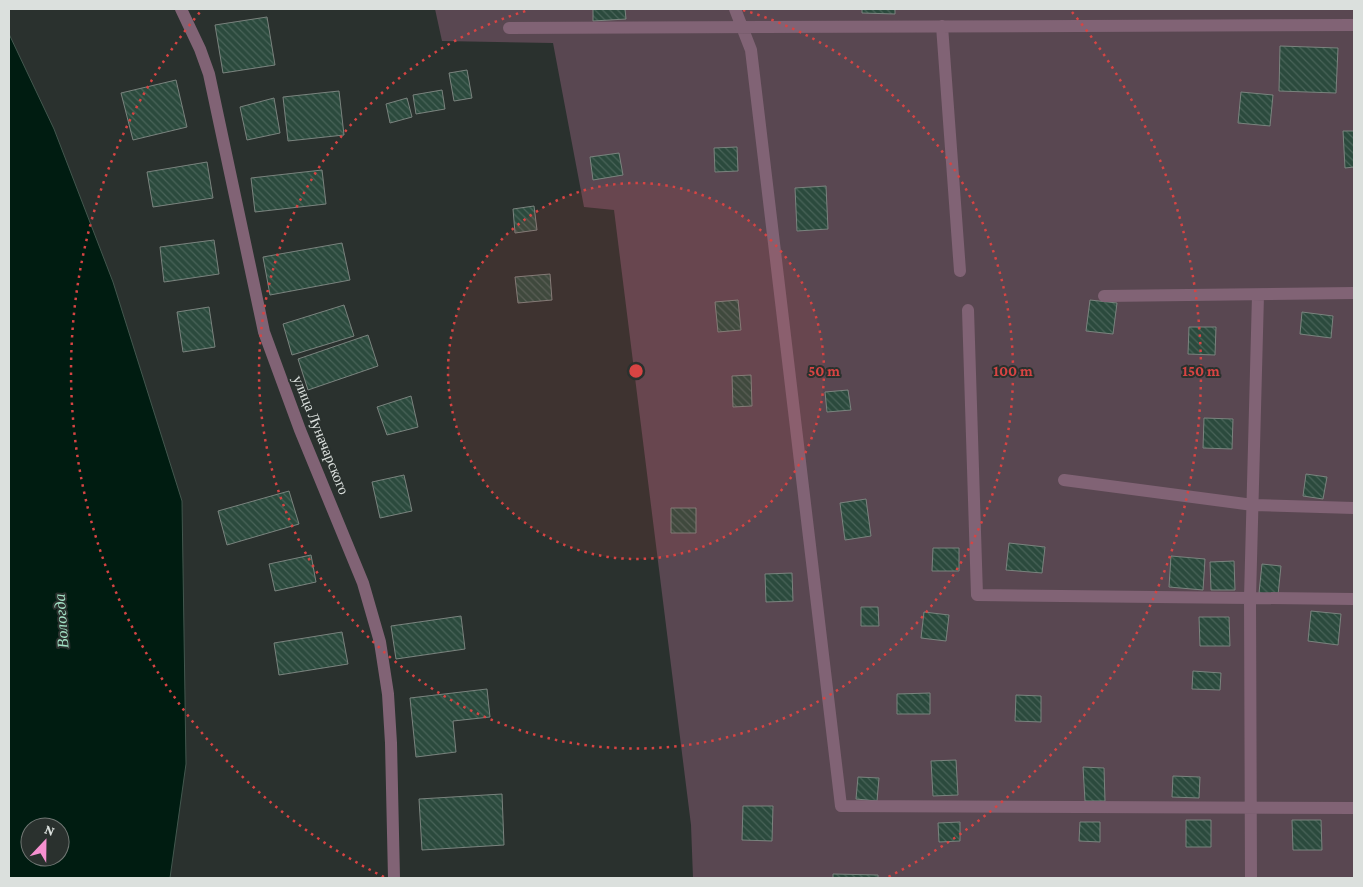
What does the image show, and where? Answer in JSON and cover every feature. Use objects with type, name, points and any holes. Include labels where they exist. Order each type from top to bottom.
[{"type":"street","name":"улица Луначарского","points":[[180,9],[200,49],[209,74],[264,332],[300,430],[363,583],[380,642],[388,694],[391,743],[394,878]]},
{"type":"street","points":[[735,9],[751,50],[841,806],[1354,808]]},
{"type":"street","points":[[509,28],[1354,25]]},
{"type":"street","points":[[942,26],[960,271]]},
{"type":"street","points":[[1104,296],[1354,293]]},
{"type":"street","points":[[1251,878],[1250,598],[1258,295]]},
{"type":"street","points":[[968,310],[977,594],[1354,599]]},
{"type":"street","points":[[1064,480],[1253,505],[1354,508]]},
{"type":"shaded area","points":[[435,9],[1354,9],[1354,878],[693,878],[691,825],[614,210],[584,207],[553,43],[442,41]]},
{"type":"water","name":"Вологда","points":[[9,34],[54,129],[113,282],[182,501],[186,764],[170,878],[9,878]]},
{"type":"building","points":[[593,9],[625,9],[626,19],[593,21]]},
{"type":"building","points":[[862,9],[895,9],[895,14],[862,13]]},
{"type":"building","points":[[267,17],[275,65],[223,73],[215,25]]},
{"type":"building","points":[[1280,46],[1338,48],[1336,93],[1279,91]]},
{"type":"building","points":[[467,70],[472,98],[454,101],[449,73]]},
{"type":"building","points":[[176,80],[187,127],[133,140],[121,93]]},
{"type":"building","points":[[442,90],[445,109],[416,114],[413,95]]},
{"type":"building","points":[[339,91],[344,135],[288,141],[283,97]]},
{"type":"building","points":[[1241,92],[1273,95],[1270,126],[1238,123]]},
{"type":"building","points":[[274,98],[280,133],[247,140],[240,107]]},
{"type":"building","points":[[407,98],[412,117],[390,123],[386,104]]},
{"type":"building","points":[[1343,131],[1354,131],[1354,167],[1345,168]]},
{"type":"building","points":[[737,147],[738,171],[715,172],[714,148]]},
{"type":"building","points":[[619,153],[623,175],[593,180],[590,157]]},
{"type":"building","points":[[207,162],[213,198],[153,207],[147,172]]},
{"type":"building","points":[[322,170],[326,204],[255,212],[251,178]]},
{"type":"building","points":[[826,186],[828,229],[797,231],[795,188]]},
{"type":"building","points":[[534,206],[537,230],[515,233],[513,209]]},
{"type":"building","points":[[214,240],[219,274],[164,282],[160,247]]},
{"type":"building","points":[[342,243],[350,280],[270,295],[263,257]]},
{"type":"building","points":[[550,274],[552,300],[518,303],[515,277]]},
{"type":"building","points":[[738,300],[741,330],[718,332],[715,302]]},
{"type":"building","points":[[1090,300],[1117,303],[1113,334],[1086,331]]},
{"type":"building","points":[[344,305],[354,336],[292,355],[283,324]]},
{"type":"building","points":[[209,307],[215,347],[183,352],[177,312]]},
{"type":"building","points":[[1302,312],[1333,316],[1331,338],[1300,334]]},
{"type":"building","points":[[1189,327],[1216,327],[1215,355],[1188,354]]},
{"type":"building","points":[[368,335],[378,366],[308,390],[298,359]]},
{"type":"building","points":[[751,375],[752,406],[733,407],[732,376]]},
{"type":"building","points":[[848,390],[851,410],[827,412],[825,392]]},
{"type":"building","points":[[411,396],[418,427],[387,435],[377,407]]},
{"type":"building","points":[[1204,418],[1233,419],[1232,449],[1203,448]]},
{"type":"building","points":[[1306,474],[1327,477],[1323,499],[1303,496]]},
{"type":"building","points":[[404,475],[412,511],[380,518],[372,482]]},
{"type":"building","points":[[289,491],[299,524],[227,545],[218,511]]},
{"type":"building","points":[[866,499],[871,536],[845,540],[840,503]]},
{"type":"building","points":[[671,508],[696,508],[696,533],[671,533]]},
{"type":"building","points":[[1009,543],[1045,547],[1042,573],[1006,570]]},
{"type":"building","points":[[933,548],[959,548],[959,571],[932,571]]},
{"type":"building","points":[[311,555],[316,582],[275,591],[269,564]]},
{"type":"building","points":[[1171,556],[1205,559],[1203,590],[1169,587]]},
{"type":"building","points":[[1234,561],[1235,590],[1211,590],[1210,562]]},
{"type":"building","points":[[1262,564],[1281,566],[1278,595],[1259,593]]},
{"type":"building","points":[[792,573],[793,601],[766,602],[765,574]]},
{"type":"building","points":[[861,607],[878,607],[879,626],[861,626]]},
{"type":"building","points":[[1311,611],[1341,614],[1338,645],[1308,641]]},
{"type":"building","points":[[924,612],[949,615],[946,641],[921,638]]},
{"type":"building","points":[[461,616],[465,649],[396,659],[391,626]]},
{"type":"building","points":[[1199,617],[1229,617],[1230,646],[1200,646]]},
{"type":"building","points":[[342,632],[348,664],[279,675],[274,643]]},
{"type":"building","points":[[1193,671],[1221,673],[1220,690],[1192,689]]},
{"type":"building","points":[[487,689],[490,717],[453,721],[456,752],[416,757],[410,698]]},
{"type":"building","points":[[930,693],[930,714],[897,714],[897,694]]},
{"type":"building","points":[[1016,695],[1041,696],[1041,722],[1015,721]]},
{"type":"building","points":[[956,760],[958,795],[933,796],[931,761]]},
{"type":"building","points":[[1083,767],[1104,768],[1105,801],[1085,801]]},
{"type":"building","points":[[1173,776],[1200,777],[1199,798],[1172,797]]},
{"type":"building","points":[[858,777],[879,778],[877,801],[856,799]]},
{"type":"building","points":[[502,794],[504,845],[422,850],[419,799]]},
{"type":"building","points":[[743,806],[773,806],[772,841],[742,840]]},
{"type":"building","points":[[1186,820],[1211,820],[1211,847],[1186,847]]},
{"type":"building","points":[[1292,820],[1321,820],[1322,850],[1293,850]]},
{"type":"building","points":[[960,822],[960,841],[939,842],[938,823]]},
{"type":"building","points":[[1080,822],[1100,822],[1100,842],[1079,841]]},
{"type":"building","points":[[833,874],[878,875],[878,878],[833,878]]}]
